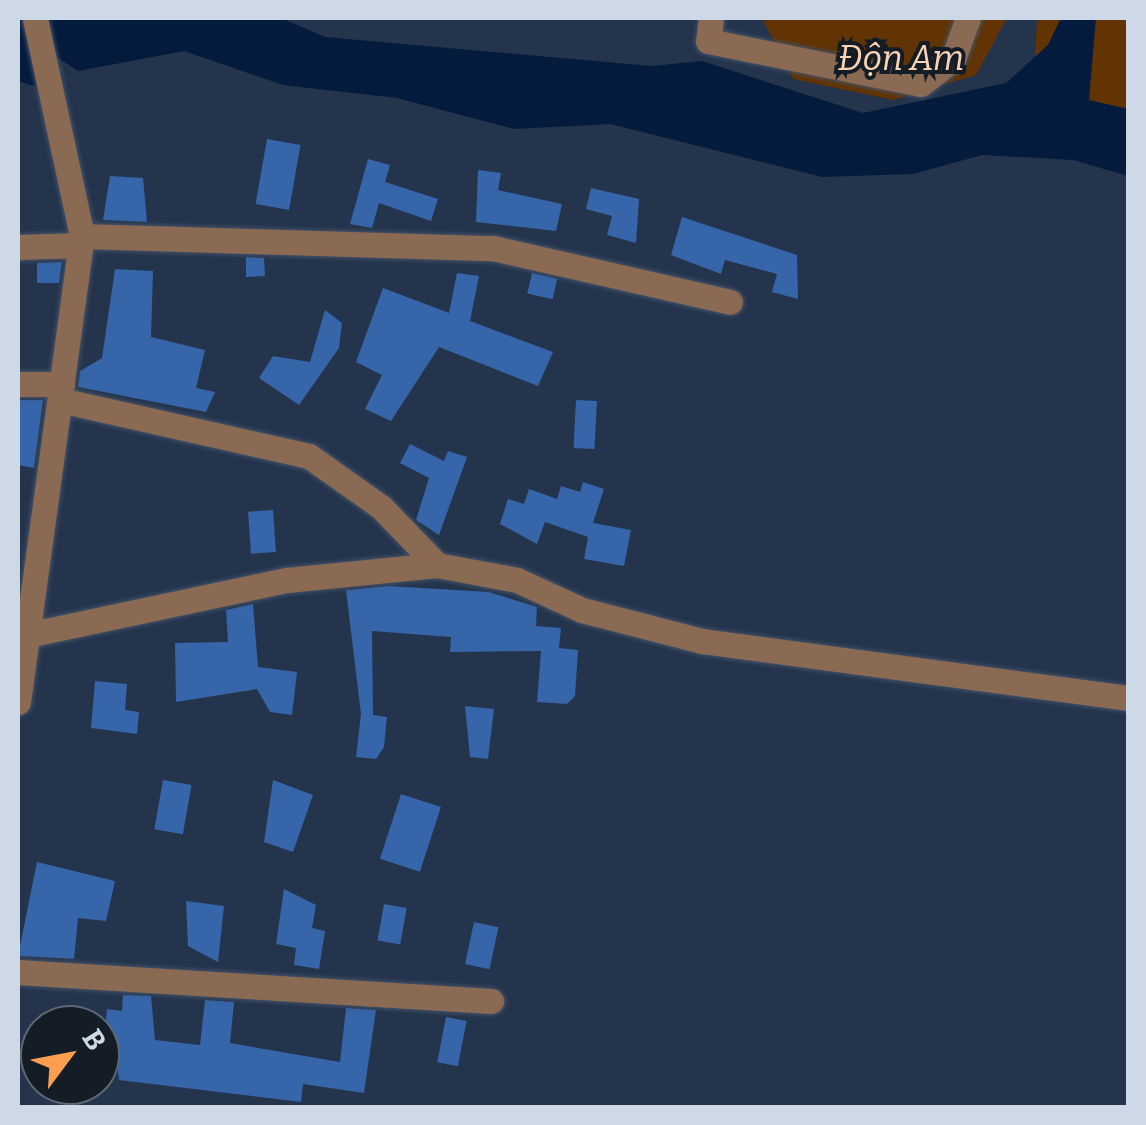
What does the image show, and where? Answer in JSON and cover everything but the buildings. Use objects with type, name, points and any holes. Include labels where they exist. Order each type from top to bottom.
[{"type":"street","points":[[18,702],[81,240],[35,18]]},
{"type":"street","points":[[711,18],[708,42],[922,84],[952,59],[968,18]]},
{"type":"street","points":[[18,248],[81,240],[493,248],[730,302]]},
{"type":"street","points":[[18,384],[308,456],[381,506],[437,566]]},
{"type":"street","points":[[24,636],[303,577],[437,566],[517,580],[582,610],[702,641],[1128,698]]},
{"type":"street","points":[[18,972],[491,1001]]},
{"type":"green space","name":"Độn Am","points":[[762,18],[1007,18],[976,75],[893,100],[793,79]]},
{"type":"green space","points":[[1037,18],[1128,18],[1128,133],[1035,57]]},
{"type":"water","points":[[18,18],[35,18],[52,92],[18,81]]},
{"type":"water","points":[[45,18],[281,18],[325,37],[652,66],[702,61],[863,113],[1006,83],[1048,45],[1061,18],[1096,18],[1089,100],[1128,109],[1128,176],[1073,160],[982,155],[913,174],[822,177],[610,124],[514,129],[397,98],[283,85],[184,51],[78,71],[52,54]]}]
